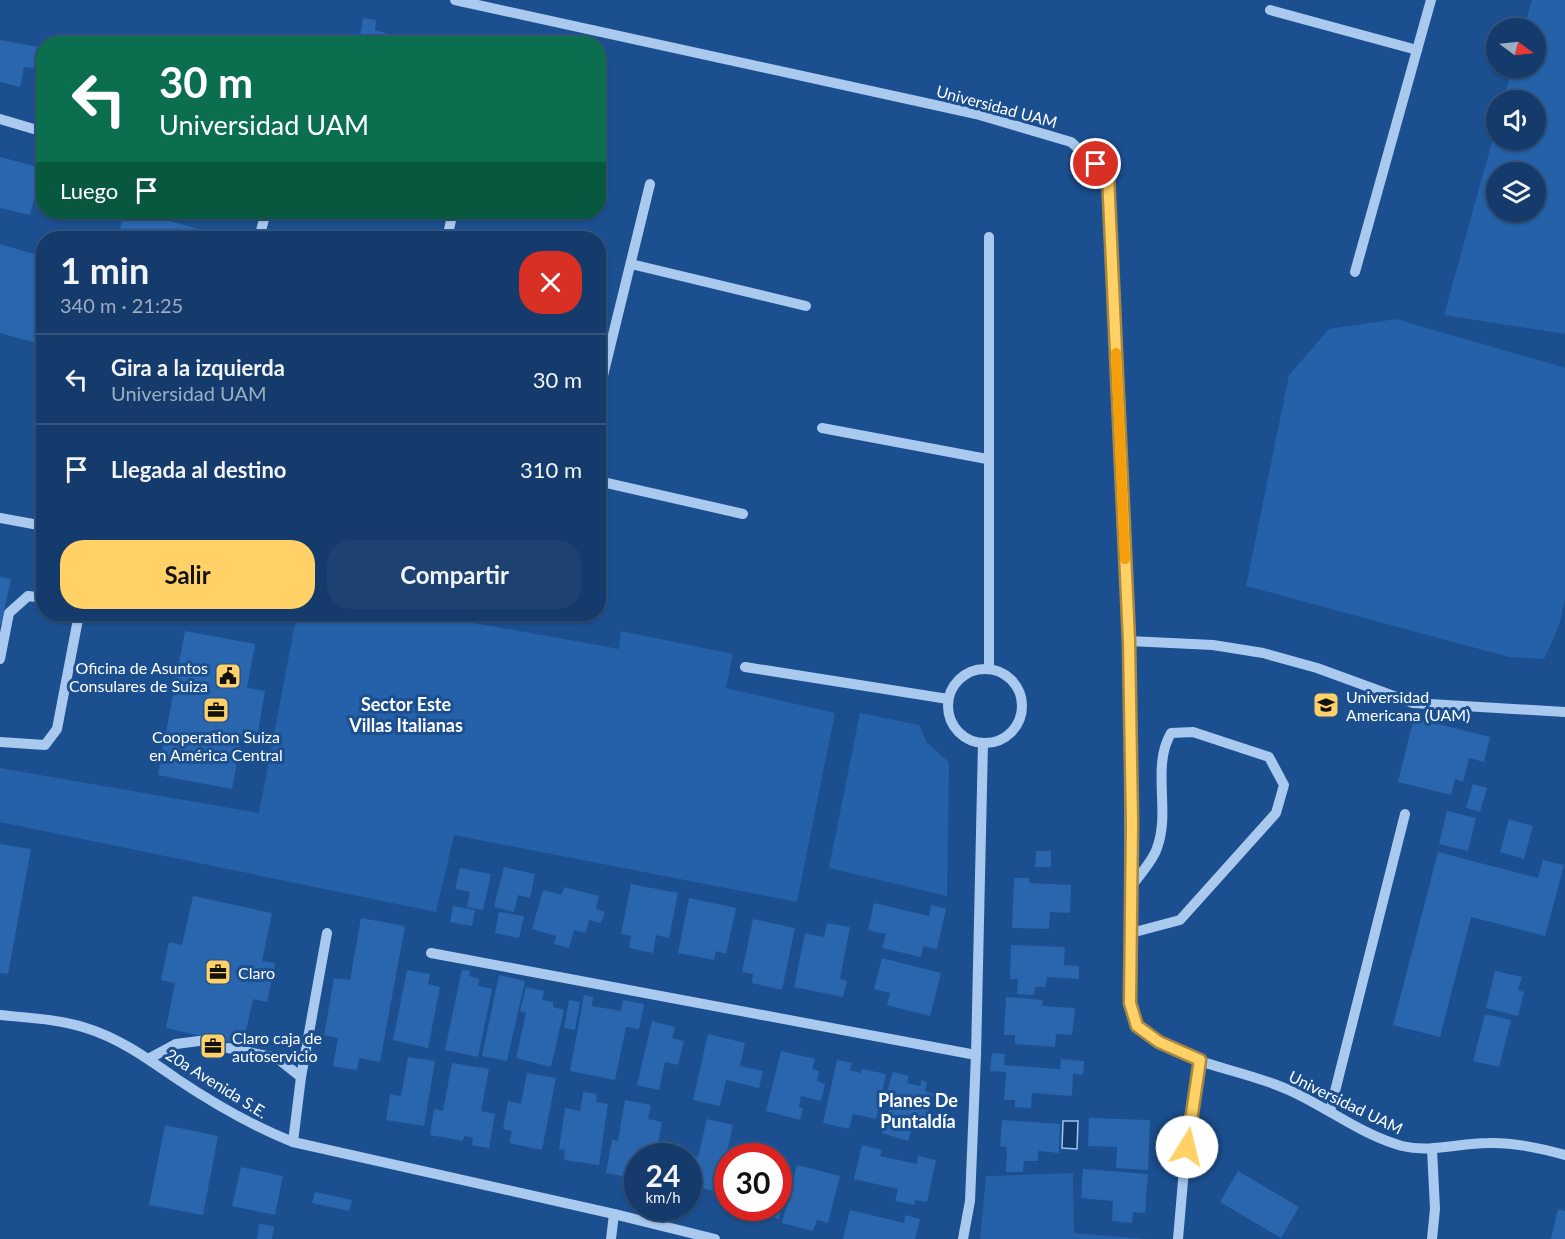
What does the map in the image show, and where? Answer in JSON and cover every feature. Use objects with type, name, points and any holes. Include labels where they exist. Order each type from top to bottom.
[{"type":"street","name":"Universidad UAM","points":[[454,0],[976,114],[1071,142],[1108,175],[1129,641],[1130,1003],[1137,1026],[1159,1042],[1200,1060],[1289,1090],[1386,1140],[1403,1146],[1432,1149],[1488,1143],[1535,1147],[1565,1155]]},
{"type":"street","points":[[1355,272],[1431,0]]},
{"type":"street","points":[[1270,10],[1417,50]]},
{"type":"street","points":[[0,119],[36,130]]},
{"type":"street","points":[[606,344],[631,264],[650,184]]},
{"type":"street","points":[[989,237],[987,459],[989,668]]},
{"type":"street","points":[[631,264],[807,306]]},
{"type":"street","points":[[822,428],[987,459]]},
{"type":"street","points":[[606,483],[743,514]]},
{"type":"street","points":[[0,518],[36,525]]},
{"type":"street","points":[[0,659],[9,614],[28,596],[36,597]]},
{"type":"street","points":[[0,742],[45,745],[57,729],[78,621]]},
{"type":"street","points":[[1129,641],[1213,645],[1263,653],[1317,668],[1413,703],[1565,712]]},
{"type":"street","points":[[745,667],[948,699]]},
{"type":"street","points":[[989,668],[1012,679],[1023,702],[1022,715],[1008,736],[997,742],[971,741],[960,734],[948,712],[948,699],[956,682],[970,671],[989,668]]},
{"type":"street","points":[[1131,887],[1157,848],[1162,814],[1162,747],[1171,733],[1193,732],[1269,757],[1284,785],[1276,813],[1180,920],[1131,933]]},
{"type":"street","points":[[963,1239],[970,1201],[984,743]]},
{"type":"street","points":[[1330,1111],[1405,814]]},
{"type":"street","points":[[293,1142],[301,1077],[327,933]]},
{"type":"street","points":[[431,953],[976,1055]]},
{"type":"street","name":"20a Avenida S.E.","points":[[0,1015],[51,1020],[87,1028],[150,1058],[176,1078],[258,1129],[293,1142],[715,1239]]},
{"type":"street","points":[[150,1058],[176,1044],[199,1041]]},
{"type":"street","points":[[228,1048],[277,1058],[301,1077]]},
{"type":"street","points":[[1178,1239],[1184,1169],[1200,1060]]},
{"type":"street","points":[[1432,1149],[1435,1209],[1432,1239]]},
{"type":"street","points":[[611,1239],[614,1214]]},
{"type":"shaded area","points":[[1532,0],[1565,0],[1565,334],[1444,315],[1486,164],[1486,222],[1546,222],[1546,162],[1486,162],[1490,150],[1546,150],[1546,90],[1506,90],[1510,78],[1546,78],[1546,18],[1527,18]]},
{"type":"shaded area","points":[[1396,319],[1565,368],[1565,600],[1559,626],[1544,659],[1509,657],[1246,586],[1289,375],[1329,329]]},
{"type":"shaded area","points":[[296,621],[463,621],[619,649],[621,631],[733,654],[726,688],[835,713],[797,902],[454,835],[436,912],[0,822],[0,768],[259,813]]},
{"type":"shaded area","points":[[860,713],[919,725],[927,743],[949,762],[947,896],[829,868]]},
{"type":"shaded area","points":[[1063,1121],[1078,1121],[1077,1149],[1062,1148]]},
{"type":"shaded area","points":[[1073,1173],[1074,1233],[1148,1239],[980,1239],[986,1176]]},
{"type":"building","points":[[363,18],[376,20],[375,30],[394,36],[360,36]]},
{"type":"building","points":[[0,40],[36,47],[36,69],[24,67],[20,87],[0,82]]},
{"type":"building","points":[[0,157],[36,166],[36,192],[30,215],[0,208]]},
{"type":"building","points":[[123,219],[162,219],[206,231],[119,231]]},
{"type":"building","points":[[0,244],[36,255],[36,343],[0,333]]},
{"type":"building","points":[[0,577],[11,579],[1,624],[0,624]]},
{"type":"building","name":"Cooperation Suiza en América Central","points":[[185,631],[255,644],[247,688],[265,691],[258,732],[243,729],[232,789],[158,775]]},
{"type":"building","points":[[1414,718],[1490,737],[1484,762],[1469,758],[1463,782],[1455,779],[1451,795],[1398,782]]},
{"type":"building","points":[[1473,784],[1487,788],[1480,812],[1466,808]]},
{"type":"building","points":[[1447,811],[1476,818],[1468,851],[1439,844]]},
{"type":"building","points":[[1509,819],[1533,826],[1524,859],[1500,852]]},
{"type":"building","points":[[0,844],[31,849],[8,974],[0,973]]},
{"type":"building","points":[[1036,851],[1051,851],[1051,867],[1035,867]]},
{"type":"building","points":[[1438,852],[1538,878],[1543,860],[1564,865],[1545,936],[1471,917],[1440,1037],[1393,1025]]},
{"type":"building","points":[[504,867],[535,874],[530,898],[518,895],[514,912],[494,907]]},
{"type":"building","points":[[460,868],[491,874],[483,910],[467,907],[470,892],[455,889]]},
{"type":"building","points":[[1014,878],[1029,878],[1029,883],[1071,885],[1070,913],[1050,912],[1049,929],[1012,928]]},
{"type":"building","points":[[631,884],[678,893],[669,938],[656,935],[653,953],[629,948],[631,936],[621,934]]},
{"type":"building","points":[[564,887],[599,896],[596,909],[605,912],[601,923],[589,920],[586,933],[574,930],[569,948],[554,944],[556,936],[532,929],[543,890],[562,895]]},
{"type":"building","name":"Claro","points":[[193,896],[272,913],[262,961],[275,963],[267,1002],[253,999],[243,1045],[224,1041],[221,1055],[201,1051],[205,1037],[166,1028],[175,983],[161,980],[169,942],[182,945]]},
{"type":"building","points":[[689,898],[736,908],[726,954],[716,951],[714,960],[678,953]]},
{"type":"building","points":[[874,903],[929,916],[931,905],[946,909],[937,949],[923,946],[921,957],[882,948],[886,934],[868,930]]},
{"type":"building","points":[[453,906],[475,910],[472,926],[450,922]]},
{"type":"building","points":[[499,912],[524,916],[519,938],[495,933]]},
{"type":"building","points":[[361,918],[405,926],[380,1062],[359,1058],[357,1070],[333,1066],[338,1038],[324,1035],[334,978],[350,980]]},
{"type":"building","points":[[753,919],[795,928],[782,990],[752,983],[753,974],[742,972]]},
{"type":"building","points":[[827,923],[850,927],[840,979],[847,981],[843,997],[794,987],[805,933],[824,937]]},
{"type":"building","points":[[1011,945],[1065,947],[1064,965],[1079,966],[1079,979],[1047,977],[1046,987],[1035,987],[1034,995],[1017,994],[1018,979],[1010,979]]},
{"type":"building","points":[[882,958],[941,973],[930,1016],[887,1005],[890,993],[874,989]]},
{"type":"building","points":[[462,969],[470,971],[469,976],[479,979],[478,986],[492,989],[478,1057],[445,1050]]},
{"type":"building","points":[[407,970],[430,974],[428,984],[440,987],[428,1048],[393,1040]]},
{"type":"building","points":[[1495,971],[1522,977],[1518,990],[1524,992],[1518,1016],[1486,1008]]},
{"type":"building","points":[[499,975],[525,981],[507,1061],[482,1056]]},
{"type":"building","points":[[526,987],[544,991],[542,1000],[553,1002],[553,1007],[564,1010],[551,1067],[516,1058],[526,1013],[520,1011]]},
{"type":"building","points":[[584,995],[593,997],[592,1006],[621,1011],[623,1000],[644,1004],[639,1029],[626,1027],[615,1080],[570,1071]]},
{"type":"building","points":[[1006,997],[1043,1000],[1042,1006],[1075,1008],[1072,1035],[1056,1034],[1055,1047],[1015,1044],[1015,1035],[1004,1035]]},
{"type":"building","points":[[569,1000],[580,1002],[575,1030],[564,1028]]},
{"type":"building","points":[[1485,1014],[1511,1020],[1499,1067],[1473,1061]]},
{"type":"building","points":[[652,1021],[675,1027],[672,1038],[684,1041],[678,1065],[665,1062],[659,1090],[637,1085]]},
{"type":"building","points":[[708,1034],[745,1043],[740,1066],[763,1071],[759,1088],[726,1080],[720,1106],[693,1100]]},
{"type":"building","points":[[781,1051],[815,1059],[812,1069],[819,1071],[817,1081],[825,1084],[821,1101],[801,1096],[799,1107],[803,1108],[800,1120],[766,1111]]},
{"type":"building","points":[[992,1053],[1005,1054],[1004,1065],[1060,1069],[1061,1059],[1084,1061],[1083,1075],[1073,1074],[1072,1096],[1032,1093],[1031,1108],[1015,1107],[1015,1100],[1004,1100],[1006,1072],[990,1071]]},
{"type":"building","points":[[408,1057],[435,1061],[424,1126],[386,1120],[390,1094],[401,1096]]},
{"type":"building","points":[[837,1060],[852,1063],[850,1070],[861,1073],[862,1069],[886,1074],[876,1119],[853,1114],[849,1129],[823,1123]]},
{"type":"building","points":[[452,1063],[489,1069],[481,1111],[495,1114],[489,1148],[472,1145],[473,1138],[464,1136],[463,1141],[430,1135],[434,1109],[443,1111]]},
{"type":"building","points":[[893,1072],[909,1076],[907,1083],[920,1086],[921,1080],[927,1082],[925,1091],[933,1094],[925,1123],[914,1120],[908,1141],[882,1133],[893,1097],[886,1095]]},
{"type":"building","points":[[527,1073],[556,1078],[542,1150],[509,1143],[512,1131],[503,1129],[508,1101],[521,1104]]},
{"type":"building","points":[[583,1092],[597,1094],[596,1102],[608,1104],[599,1165],[564,1160],[565,1150],[559,1149],[565,1108],[580,1111]]},
{"type":"building","points":[[625,1100],[651,1105],[648,1119],[662,1122],[658,1143],[624,1143],[624,1176],[606,1173],[612,1140],[618,1141]]},
{"type":"building","points":[[1089,1118],[1150,1120],[1148,1170],[1116,1168],[1117,1147],[1088,1146]]},
{"type":"building","points":[[707,1119],[733,1125],[729,1143],[714,1143],[714,1191],[702,1188],[701,1143]]},
{"type":"building","points":[[1002,1120],[1060,1124],[1059,1153],[1038,1151],[1038,1161],[1024,1161],[1023,1172],[1006,1172],[1007,1147],[1000,1146]]},
{"type":"building","points":[[165,1125],[218,1136],[203,1215],[149,1205]]},
{"type":"building","points":[[862,1145],[882,1150],[880,1156],[917,1164],[918,1156],[936,1160],[927,1202],[915,1200],[914,1205],[895,1201],[898,1189],[854,1179]]},
{"type":"building","points":[[797,1165],[840,1176],[828,1223],[817,1220],[813,1231],[782,1223],[783,1221],[792,1221],[792,1184]]},
{"type":"building","points":[[241,1167],[283,1176],[275,1215],[232,1206]]},
{"type":"building","points":[[1083,1169],[1148,1174],[1145,1213],[1133,1212],[1132,1223],[1112,1221],[1113,1201],[1081,1198]]},
{"type":"building","points":[[1238,1171],[1299,1207],[1281,1238],[1220,1202]]},
{"type":"building","points":[[315,1192],[352,1200],[349,1211],[312,1203]]},
{"type":"building","points":[[1558,1209],[1565,1211],[1565,1239],[1551,1239]]},
{"type":"building","points":[[850,1210],[904,1223],[905,1215],[920,1219],[915,1239],[843,1239]]},
{"type":"building","points":[[259,1224],[274,1226],[272,1239],[257,1239]]},
{"type":"tunnel","points":[[199,1041],[228,1048]]},
{"type":"slow traffic","points":[[1116,353],[1125,559]]},
{"type":"place","name":"Oficina de Asuntos Consulares de Suiza","points":[[228,676]]},
{"type":"place","name":"Universidad Americana (UAM)","points":[[1326,705]]},
{"type":"place","name":"Cooperation Suiza en América Central","points":[[216,710]]},
{"type":"place","name":"Claro","points":[[218,972]]},
{"type":"place","name":"Claro caja de autoservicio","points":[[213,1046]]},
{"type":"district","name":"Sector Este Villas Italianas","points":[[406,714]]},
{"type":"district","name":"Planes De Puntaldía","points":[[918,1110]]},
{"type":"route","points":[[1096,164],[1108,175],[1129,641],[1132,823],[1130,1003],[1137,1026],[1159,1042],[1200,1060],[1187,1147]]}]
